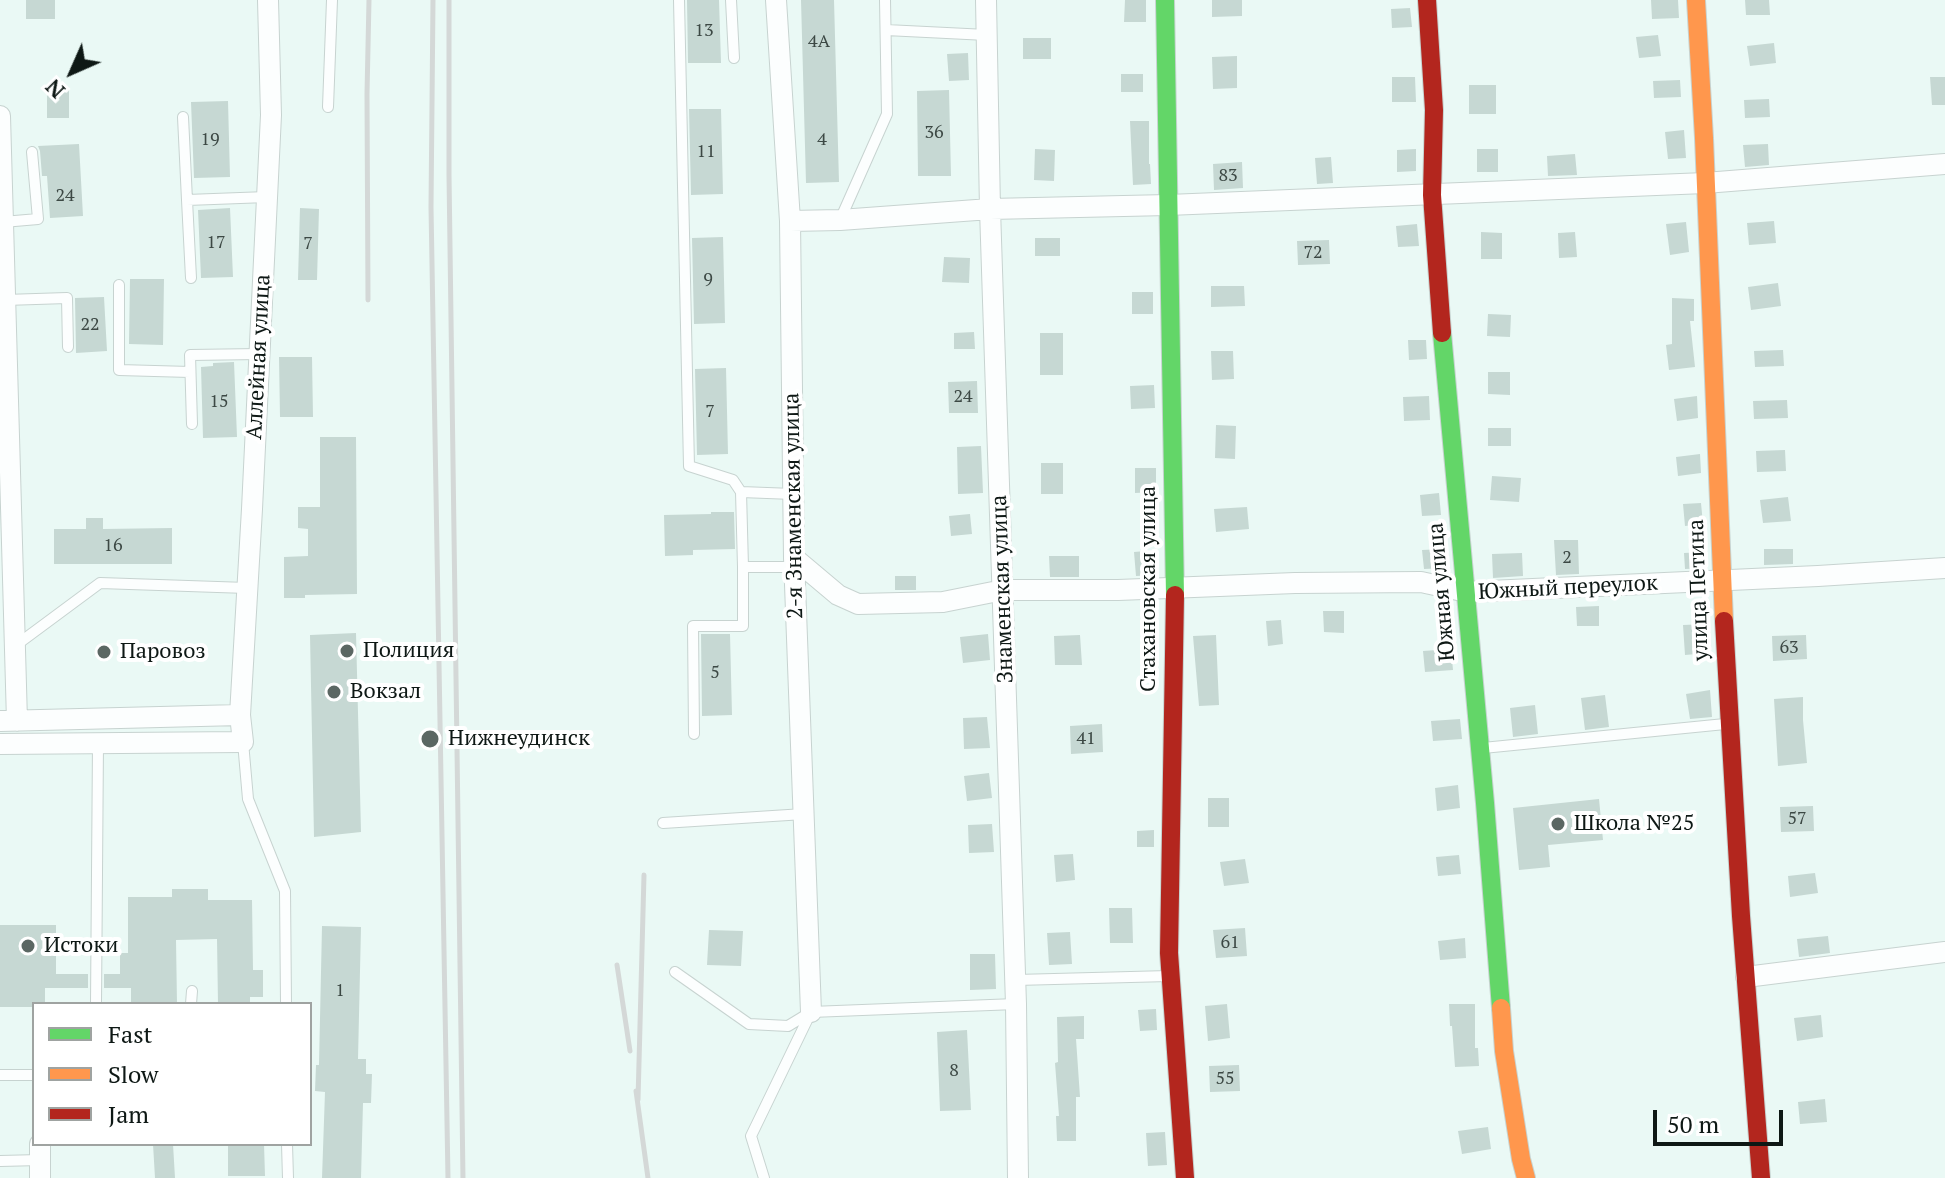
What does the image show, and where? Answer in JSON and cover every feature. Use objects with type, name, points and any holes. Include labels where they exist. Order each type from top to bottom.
[{"type":"street","name":"Аллейная улица","points":[[243,742],[240,715],[271,115],[268,0]]},
{"type":"street","name":"2-я Знаменская улица","points":[[776,0],[790,221],[794,563],[811,1012]]},
{"type":"street","name":"Знаменская улица","points":[[986,0],[1016,980],[1018,1178]]},
{"type":"street","name":"Стахановская улица","points":[[1165,0],[1175,587],[1169,953],[1185,1178]]},
{"type":"street","name":"Южная улица","points":[[1427,0],[1434,110],[1432,195],[1446,383],[1481,749],[1504,1051],[1526,1178]]},
{"type":"street","name":"улица Петина","points":[[1696,0],[1729,723],[1761,1178]]},
{"type":"street","points":[[0,116],[15,646],[8,721],[240,715]]},
{"type":"street","points":[[790,221],[990,209],[1168,205],[1705,183],[1945,164]]},
{"type":"street","name":"Южный переулок","points":[[794,563],[838,595],[858,604],[943,602],[1003,590],[1421,582],[1467,592],[1945,568]]},
{"type":"street","points":[[0,744],[243,742]]},
{"type":"street","points":[[1746,977],[1945,952]]},
{"type":"lane","points":[[328,107],[332,0]]},
{"type":"lane","points":[[679,0],[689,466],[733,480],[741,492],[743,567],[743,626],[693,626],[694,734]]},
{"type":"lane","points":[[731,0],[734,58]]},
{"type":"lane","points":[[840,220],[887,114],[885,0]]},
{"type":"lane","points":[[886,30],[987,35]]},
{"type":"lane","points":[[183,117],[191,278]]},
{"type":"lane","points":[[3,222],[38,219],[32,152]]},
{"type":"lane","points":[[187,200],[267,197]]},
{"type":"lane","points":[[119,285],[119,370],[190,372]]},
{"type":"lane","points":[[5,300],[67,298],[68,347]]},
{"type":"lane","points":[[192,424],[190,355],[259,354]]},
{"type":"lane","points":[[741,492],[793,494]]},
{"type":"lane","points":[[743,567],[794,563]]},
{"type":"lane","points":[[15,646],[100,583],[247,588]]},
{"type":"lane","points":[[1481,749],[1729,723]]},
{"type":"lane","points":[[243,742],[248,799],[285,891],[286,1002]]},
{"type":"lane","points":[[96,1002],[98,743]]},
{"type":"lane","points":[[663,823],[804,814]]},
{"type":"lane","points":[[675,972],[749,1024],[788,1026],[811,1012],[1016,1004]]},
{"type":"lane","points":[[1016,980],[1171,976]]},
{"type":"lane","points":[[191,1002],[192,991]]},
{"type":"lane","points":[[764,1178],[751,1136],[811,1012]]},
{"type":"lane","points":[[0,1075],[32,1075]]},
{"type":"lane","points":[[287,1146],[288,1178]]},
{"type":"lane","points":[[0,1161],[40,1161]]},
{"type":"building","points":[[26,0],[55,0],[55,19],[26,19]]},
{"type":"building","points":[[687,0],[719,0],[721,63],[688,63]]},
{"type":"building","points":[[801,0],[834,0],[839,182],[806,183]]},
{"type":"building","points":[[1125,0],[1146,0],[1146,22],[1124,22]]},
{"type":"building","points":[[1212,0],[1242,0],[1242,16],[1212,17]]},
{"type":"building","points":[[1651,0],[1678,0],[1679,18],[1652,19]]},
{"type":"building","points":[[1745,0],[1769,0],[1770,15],[1746,15]]},
{"type":"building","points":[[1410,8],[1412,27],[1392,28],[1391,9]]},
{"type":"building","points":[[1658,35],[1661,56],[1639,58],[1636,37]]},
{"type":"building","points":[[1023,38],[1051,38],[1051,59],[1023,59]]},
{"type":"building","points":[[1774,43],[1776,63],[1750,66],[1747,46]]},
{"type":"building","points":[[968,53],[969,80],[949,81],[947,54]]},
{"type":"building","points":[[1237,56],[1237,88],[1213,89],[1212,57]]},
{"type":"building","points":[[1121,74],[1143,74],[1143,92],[1121,92]]},
{"type":"building","points":[[1392,77],[1415,77],[1416,102],[1392,102]]},
{"type":"building","points":[[1930,77],[1945,77],[1945,105],[1932,105]]},
{"type":"building","points":[[1680,80],[1681,97],[1654,98],[1653,81]]},
{"type":"building","points":[[1469,85],[1496,85],[1496,114],[1469,114]]},
{"type":"building","points":[[47,87],[69,87],[69,118],[47,118]]},
{"type":"building","points":[[949,90],[951,176],[918,176],[917,91]]},
{"type":"building","points":[[1769,99],[1770,117],[1745,118],[1744,100]]},
{"type":"building","points":[[228,101],[230,177],[194,178],[191,102]]},
{"type":"building","points":[[689,109],[721,109],[723,194],[691,195]]},
{"type":"building","points":[[1130,121],[1149,121],[1151,184],[1133,185]]},
{"type":"building","points":[[1684,130],[1686,158],[1668,159],[1665,132]]},
{"type":"building","points":[[79,144],[83,216],[50,218],[47,176],[42,176],[38,146]]},
{"type":"building","points":[[1768,144],[1769,165],[1745,167],[1743,145]]},
{"type":"building","points":[[1035,149],[1055,150],[1054,181],[1034,180]]},
{"type":"building","points":[[1416,149],[1416,171],[1397,172],[1397,150]]},
{"type":"building","points":[[1477,149],[1498,149],[1498,172],[1477,172]]},
{"type":"building","points":[[1575,154],[1577,175],[1548,176],[1547,156]]},
{"type":"building","points":[[1331,157],[1333,183],[1317,184],[1315,158]]},
{"type":"building","points":[[1242,162],[1243,188],[1214,190],[1213,164]]},
{"type":"building","points":[[230,208],[233,277],[201,278],[198,210]]},
{"type":"building","points":[[300,208],[319,209],[317,280],[298,280]]},
{"type":"building","points":[[1774,221],[1776,243],[1749,245],[1747,223]]},
{"type":"building","points":[[1686,222],[1689,252],[1670,255],[1666,224]]},
{"type":"building","points":[[1417,224],[1419,246],[1398,247],[1396,226]]},
{"type":"building","points":[[1481,232],[1502,233],[1502,259],[1481,259]]},
{"type":"building","points":[[1575,232],[1577,257],[1559,258],[1558,233]]},
{"type":"building","points":[[723,237],[725,323],[694,324],[692,238]]},
{"type":"building","points":[[1035,238],[1060,238],[1060,256],[1035,256]]},
{"type":"building","points":[[1329,240],[1330,264],[1298,265],[1297,241]]},
{"type":"building","points":[[944,257],[970,258],[969,283],[942,282]]},
{"type":"building","points":[[130,279],[164,279],[163,345],[129,344]]},
{"type":"building","points":[[1778,283],[1781,306],[1751,310],[1748,287]]},
{"type":"building","points":[[1211,286],[1244,286],[1245,306],[1211,307]]},
{"type":"building","points":[[1132,292],[1153,292],[1153,314],[1132,314]]},
{"type":"building","points":[[104,297],[107,351],[76,353],[75,298]]},
{"type":"building","points":[[1672,298],[1694,299],[1694,321],[1690,321],[1695,367],[1669,370],[1666,345],[1672,344]]},
{"type":"building","points":[[1488,314],[1511,315],[1510,337],[1487,336]]},
{"type":"building","points":[[974,332],[975,349],[954,349],[954,333]]},
{"type":"building","points":[[1040,333],[1063,333],[1063,375],[1040,375]]},
{"type":"building","points":[[1408,340],[1426,340],[1427,359],[1409,360]]},
{"type":"building","points":[[1783,350],[1784,366],[1755,367],[1754,351]]},
{"type":"building","points":[[1211,351],[1233,351],[1234,379],[1212,380]]},
{"type":"building","points":[[279,357],[312,357],[313,417],[280,417]]},
{"type":"building","points":[[234,362],[237,437],[203,438],[201,367]]},
{"type":"building","points":[[726,368],[728,454],[697,455],[695,369]]},
{"type":"building","points":[[1488,372],[1510,372],[1510,395],[1488,394]]},
{"type":"building","points":[[977,381],[978,413],[949,413],[948,382]]},
{"type":"building","points":[[1154,385],[1155,408],[1131,409],[1130,386]]},
{"type":"building","points":[[1429,396],[1430,420],[1404,421],[1403,397]]},
{"type":"building","points":[[1697,396],[1698,418],[1677,421],[1674,399]]},
{"type":"building","points":[[1787,400],[1788,418],[1754,419],[1753,401]]},
{"type":"building","points":[[1216,425],[1236,426],[1235,459],[1215,458]]},
{"type":"building","points":[[1488,428],[1511,428],[1511,446],[1488,446]]},
{"type":"building","points":[[320,437],[356,437],[357,594],[284,598],[284,557],[308,556],[308,529],[298,528],[298,507],[320,507]]},
{"type":"building","points":[[981,446],[983,493],[958,494],[957,447]]},
{"type":"building","points":[[1785,450],[1786,471],[1757,472],[1756,451]]},
{"type":"building","points":[[1700,454],[1701,473],[1678,476],[1676,457]]},
{"type":"building","points":[[1041,463],[1063,463],[1063,494],[1041,494]]},
{"type":"building","points":[[1135,468],[1156,468],[1156,492],[1135,493]]},
{"type":"building","points":[[1492,476],[1521,478],[1519,502],[1490,500]]},
{"type":"building","points":[[1439,493],[1441,515],[1422,516],[1420,495]]},
{"type":"building","points":[[1788,497],[1791,521],[1763,523],[1760,500]]},
{"type":"building","points":[[1701,503],[1703,524],[1685,526],[1683,504]]},
{"type":"building","points":[[1247,507],[1249,529],[1216,532],[1214,509]]},
{"type":"building","points":[[734,512],[735,549],[693,550],[693,555],[665,556],[664,515]]},
{"type":"building","points":[[970,514],[972,534],[951,536],[949,516]]},
{"type":"building","points":[[86,518],[103,518],[103,529],[172,528],[172,564],[54,564],[54,529],[86,529]]},
{"type":"building","points":[[1554,540],[1578,540],[1579,574],[1556,575]]},
{"type":"building","points":[[1444,549],[1445,568],[1424,569],[1422,550]]},
{"type":"building","points":[[1764,549],[1793,549],[1793,564],[1764,565]]},
{"type":"building","points":[[1157,550],[1158,575],[1136,576],[1134,552]]},
{"type":"building","points":[[1704,552],[1705,568],[1685,569],[1684,553]]},
{"type":"building","points":[[1522,553],[1523,576],[1493,578],[1492,554]]},
{"type":"building","points":[[1049,556],[1079,556],[1079,577],[1050,577]]},
{"type":"building","points":[[895,576],[916,576],[916,590],[895,590]]},
{"type":"building","points":[[1599,606],[1599,626],[1577,626],[1576,607]]},
{"type":"building","points":[[1323,611],[1344,611],[1344,633],[1324,632]]},
{"type":"building","points":[[1281,620],[1283,644],[1268,646],[1266,621]]},
{"type":"building","points":[[1707,624],[1708,653],[1685,655],[1683,625]]},
{"type":"building","points":[[1143,626],[1157,627],[1157,650],[1142,650]]},
{"type":"building","name":"Вокзал","points":[[356,633],[361,832],[314,837],[310,635]]},
{"type":"building","points":[[701,634],[730,634],[732,715],[702,716]]},
{"type":"building","points":[[988,634],[990,660],[963,663],[960,637]]},
{"type":"building","points":[[1080,635],[1082,665],[1055,665],[1054,636]]},
{"type":"building","points":[[1216,635],[1219,705],[1199,706],[1193,636]]},
{"type":"building","points":[[1806,635],[1807,659],[1773,661],[1772,636]]},
{"type":"building","points":[[1451,649],[1453,670],[1425,672],[1423,651]]},
{"type":"building","points":[[1710,690],[1712,717],[1690,719],[1686,694]]},
{"type":"building","points":[[1605,695],[1609,727],[1585,730],[1581,698]]},
{"type":"building","points":[[1803,697],[1807,763],[1778,766],[1774,699]]},
{"type":"building","points":[[1535,705],[1538,734],[1513,737],[1510,708]]},
{"type":"building","points":[[987,717],[990,748],[964,749],[963,718]]},
{"type":"building","points":[[1460,719],[1462,739],[1433,741],[1431,721]]},
{"type":"building","points":[[1102,724],[1103,752],[1071,754],[1070,726]]},
{"type":"building","points":[[989,773],[992,798],[967,801],[964,776]]},
{"type":"building","points":[[1458,785],[1460,808],[1437,811],[1435,788]]},
{"type":"building","points":[[1208,798],[1229,798],[1229,827],[1208,827]]},
{"type":"building","name":"Школа №25","points":[[1599,799],[1603,840],[1548,845],[1550,867],[1519,870],[1513,808]]},
{"type":"building","points":[[1813,806],[1814,831],[1781,832],[1780,807]]},
{"type":"building","points":[[992,824],[994,852],[969,853],[968,825]]},
{"type":"building","points":[[1154,830],[1154,847],[1137,847],[1137,831]]},
{"type":"building","points":[[1073,854],[1075,880],[1056,882],[1054,855]]},
{"type":"building","points":[[1459,855],[1461,874],[1438,876],[1436,857]]},
{"type":"building","points":[[1245,859],[1249,883],[1224,886],[1220,862]]},
{"type":"building","points":[[1815,873],[1818,893],[1790,897],[1788,876]]},
{"type":"building","name":"Истоки","points":[[172,889],[208,889],[208,900],[252,900],[253,970],[263,970],[263,997],[250,997],[250,1002],[218,1002],[217,939],[176,940],[177,1002],[131,1002],[131,988],[104,988],[104,974],[120,974],[120,953],[128,953],[128,897],[172,897]]},
{"type":"building","points":[[1109,908],[1132,908],[1133,943],[1110,943]]},
{"type":"building","points":[[0,925],[56,925],[56,974],[88,974],[88,988],[45,988],[45,1002],[32,1002],[32,1007],[0,1007]]},
{"type":"building","points":[[322,926],[361,927],[358,1059],[366,1059],[366,1074],[372,1074],[371,1103],[363,1103],[361,1178],[322,1178],[325,1092],[315,1091],[316,1065],[319,1065]]},
{"type":"building","points":[[1245,928],[1247,956],[1216,958],[1213,930]]},
{"type":"building","points":[[709,930],[743,931],[741,966],[707,965]]},
{"type":"building","points":[[1070,932],[1072,964],[1049,965],[1047,933]]},
{"type":"building","points":[[1828,936],[1830,953],[1799,957],[1797,939]]},
{"type":"building","points":[[1465,938],[1466,958],[1440,960],[1438,941]]},
{"type":"building","points":[[970,954],[995,954],[996,989],[970,990]]},
{"type":"building","points":[[1227,1004],[1230,1038],[1208,1041],[1205,1006]]},
{"type":"building","points":[[1449,1004],[1475,1004],[1475,1048],[1478,1048],[1479,1066],[1455,1067]]},
{"type":"building","points":[[1156,1009],[1157,1030],[1140,1031],[1138,1010]]},
{"type":"building","points":[[1821,1015],[1823,1037],[1797,1041],[1794,1018]]},
{"type":"building","points":[[1084,1016],[1084,1039],[1076,1039],[1080,1097],[1076,1097],[1076,1141],[1057,1141],[1057,1017]]},
{"type":"building","points":[[967,1030],[971,1110],[940,1111],[937,1032]]},
{"type":"building","points":[[1239,1065],[1240,1091],[1210,1092],[1209,1066]]},
{"type":"building","points":[[1825,1099],[1827,1122],[1800,1124],[1798,1102]]},
{"type":"building","points":[[1488,1127],[1491,1149],[1462,1154],[1458,1131]]},
{"type":"building","points":[[1165,1132],[1167,1165],[1148,1166],[1146,1133]]},
{"type":"building","points":[[153,1146],[173,1146],[175,1178],[155,1178]]},
{"type":"building","points":[[228,1146],[264,1146],[265,1176],[228,1176]]},
{"type":"railway","points":[[368,300],[369,0]]},
{"type":"railway","points":[[433,0],[431,207],[448,1178]]},
{"type":"railway","points":[[449,0],[463,1178]]},
{"type":"railway","points":[[638,1100],[644,875]]},
{"type":"railway","points":[[617,965],[630,1051]]},
{"type":"railway","points":[[636,1091],[648,1178]]},
{"type":"traffic: fast","points":[[1165,0],[1175,595]]},
{"type":"traffic: fast","points":[[1442,333],[1501,1008]]},
{"type":"traffic: slow","points":[[1696,0],[1724,621]]},
{"type":"traffic: slow","points":[[1501,1008],[1504,1051],[1526,1178]]},
{"type":"traffic: jam","points":[[1427,0],[1434,110],[1432,195],[1442,333]]},
{"type":"traffic: jam","points":[[1175,595],[1169,953],[1185,1178]]},
{"type":"traffic: jam","points":[[1724,621],[1741,916],[1761,1178]]},
{"type":"place","name":"Полиция","points":[[347,651]]},
{"type":"place","name":"Паровоз","points":[[104,652]]},
{"type":"place","name":"Вокзал","points":[[334,692]]},
{"type":"place","name":"Нижнеудинск","points":[[430,739]]},
{"type":"place","name":"Школа №25","points":[[1558,824]]},
{"type":"place","name":"Истоки","points":[[28,946]]}]
